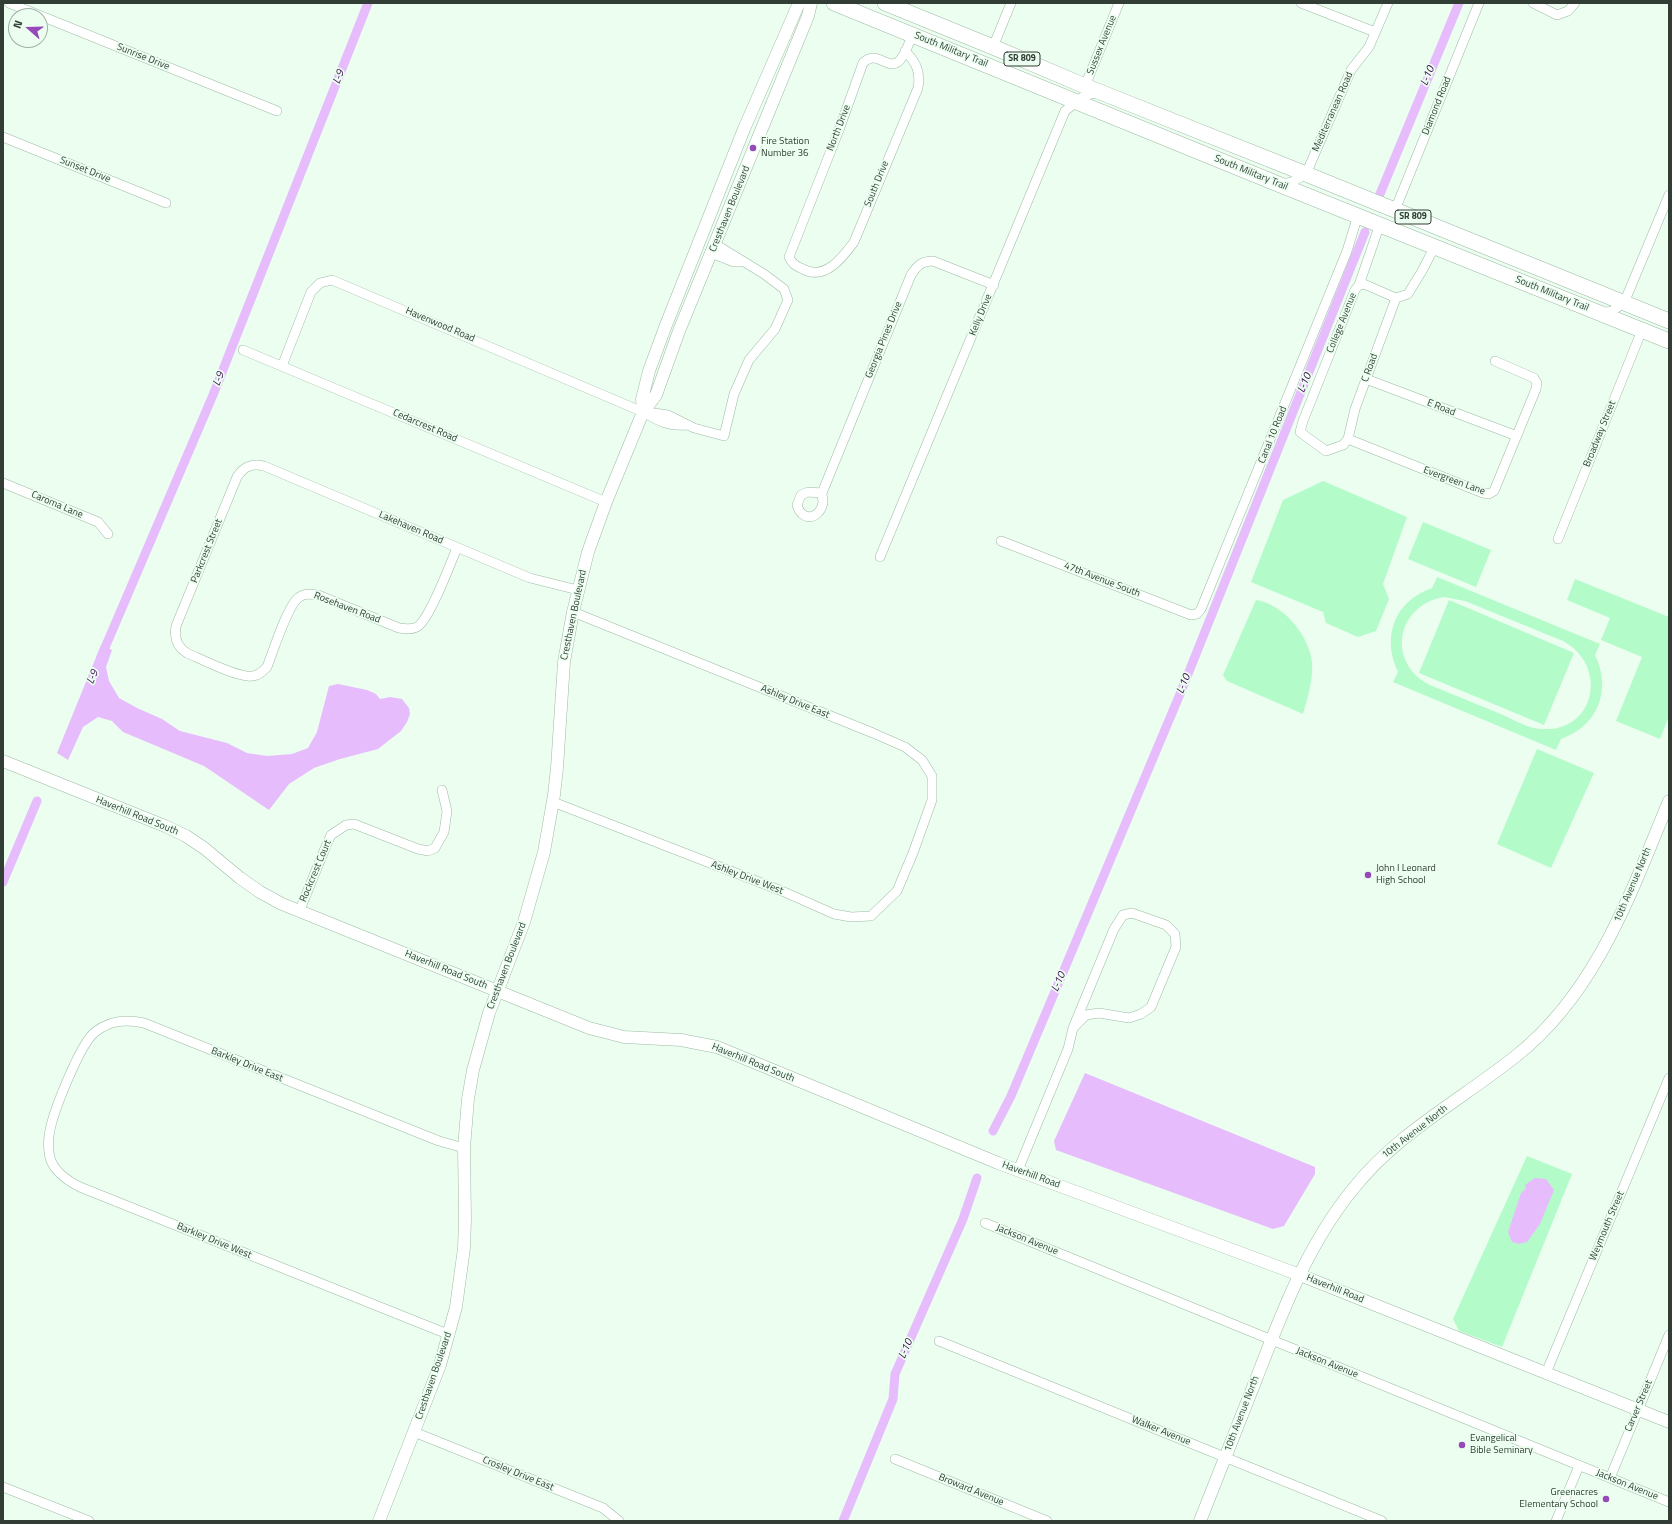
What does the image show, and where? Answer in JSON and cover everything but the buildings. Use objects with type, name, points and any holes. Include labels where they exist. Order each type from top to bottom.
[{"type":"main road","name":"South Military Trail","points":[[834,3],[1669,341]]},
{"type":"main road","name":"South Military Trail","points":[[895,5],[1085,86],[1669,321]]},
{"type":"main road","points":[[1034,84],[1053,80],[1056,74]]},
{"type":"main road","points":[[1319,200],[1336,198],[1412,228],[1421,228],[1429,224]]},
{"type":"street","name":"Sunrise Drive","points":[[8,3],[277,111]]},
{"type":"street","name":"Cresthaven Boulevard","points":[[643,412],[642,399],[649,371],[666,325],[744,129],[799,3]]},
{"type":"street","name":"Cresthaven Boulevard","points":[[379,1521],[440,1365],[450,1335],[457,1300],[464,1248],[466,1219],[464,1148],[468,1099],[473,1070],[480,1041],[497,991],[524,922],[544,852],[553,802],[557,768],[564,662],[573,612],[588,552],[606,502],[643,412],[656,395],[679,330],[808,16],[811,3]]},
{"type":"street","points":[[993,46],[1011,3]]},
{"type":"street","name":"Sussex Avenue","points":[[1085,86],[1119,3]]},
{"type":"street","points":[[1301,3],[1375,32]]},
{"type":"street","name":"Mediterranean Road","points":[[1306,174],[1349,74],[1369,46],[1388,3]]},
{"type":"street","name":"Diamond Road","points":[[1395,210],[1479,3]]},
{"type":"street","points":[[1533,3],[1557,14],[1568,11],[1575,3]]},
{"type":"street","name":"North Drive","points":[[789,257],[839,130],[863,63],[867,59],[873,57],[891,64],[897,63],[905,51],[912,34]]},
{"type":"street","name":"South Drive","points":[[789,257],[796,266],[807,272],[818,273],[831,268],[844,256],[854,242],[918,88],[918,70],[913,59],[905,51]]},
{"type":"street","name":"Kelly Drive","points":[[880,557],[1065,111],[1085,95],[1101,92]]},
{"type":"street","name":"Sunset Drive","points":[[3,137],[166,202]]},
{"type":"street","points":[[1278,184],[1292,182],[1306,174]]},
{"type":"street","points":[[1599,313],[1612,311],[1624,303],[1669,195]]},
{"type":"street","name":"Canal 10 Road","points":[[1201,609],[1341,266],[1358,215]]},
{"type":"street","name":"College Avenue","points":[[1348,439],[1342,445],[1326,451],[1300,432],[1355,290],[1358,286],[1380,224]]},
{"type":"street","points":[[1358,286],[1364,284],[1396,298],[1408,294],[1435,246]]},
{"type":"street","name":"Havenwood Road","points":[[282,366],[312,292],[320,283],[332,280],[643,412],[658,421],[675,426],[687,425],[724,436],[734,394],[749,360],[775,329],[788,300],[784,289],[764,274],[744,262],[734,262],[713,248]]},
{"type":"street","name":"Georgia Pines Drive","points":[[822,492],[911,275],[918,265],[924,261],[933,261],[994,285]]},
{"type":"street","name":"C Road","points":[[1348,439],[1355,409],[1396,298]]},
{"type":"street","name":"Broadway Street","points":[[1558,539],[1642,330]]},
{"type":"street","name":"Cedarcrest Road","points":[[243,350],[606,502]]},
{"type":"street","name":"Evergreen Lane","points":[[1348,439],[1483,493],[1489,494],[1494,491],[1536,389],[1537,383],[1534,378],[1495,361]]},
{"type":"street","name":"E Road","points":[[1366,379],[1517,436]]},
{"type":"street","name":"Lakehaven Road","points":[[245,467],[251,465],[264,466],[530,578],[578,590]]},
{"type":"street","name":"Parkcrest Street","points":[[175,639],[176,626],[237,477],[245,467]]},
{"type":"street","name":"Caroma Lane","points":[[3,483],[98,522],[108,534]]},
{"type":"street","name":"47th Avenue South","points":[[1001,541],[1191,615],[1197,614],[1201,609]]},
{"type":"street","name":"Rosehaven Road","points":[[175,639],[182,650],[187,653],[241,675],[251,676],[263,671],[267,666],[291,607],[304,595],[318,595],[399,628],[412,629],[418,626],[426,616],[457,548]]},
{"type":"street","name":"Ashley Drive East","points":[[573,612],[905,747],[922,760],[932,776],[932,800],[913,853]]},
{"type":"street","name":"Haverhill Road South","points":[[3,761],[166,826],[186,836],[204,848],[240,878],[260,892],[299,912],[603,1032],[639,1038],[682,1040],[717,1047],[998,1163]]},
{"type":"street","name":"Rockcrest Court","points":[[299,912],[326,846],[332,835],[346,825],[354,824],[418,849],[428,851],[434,848],[444,832],[447,811],[442,790]]},
{"type":"street","name":"10th Avenue North","points":[[1200,1521],[1271,1340],[1300,1275],[1329,1222],[1344,1200],[1379,1160],[1414,1129],[1518,1055],[1554,1019],[1570,1000],[1600,957],[1622,913],[1669,801]]},
{"type":"street","name":"Ashley Drive West","points":[[553,802],[782,891],[834,914],[851,917],[871,916],[890,899],[897,891],[913,853]]},
{"type":"street","points":[[1018,1170],[1068,1049],[1073,1028],[1114,929],[1124,915],[1132,913],[1166,925],[1175,934],[1176,947],[1151,1007],[1141,1014],[1129,1018],[1099,1012],[1086,1015],[1073,1028]]},
{"type":"street","name":"Barkley Drive East","points":[[63,1093],[80,1052],[91,1036],[105,1025],[120,1021],[132,1020],[144,1023],[438,1141],[464,1148]]},
{"type":"street","name":"Weymouth Street","points":[[1546,1373],[1669,1078]]},
{"type":"street","name":"Barkley Drive West","points":[[63,1093],[50,1131],[49,1149],[50,1158],[63,1176],[73,1184],[450,1335]]},
{"type":"street","name":"Haverhill Road","points":[[998,1163],[1300,1275],[1669,1422]]},
{"type":"street","name":"Jackson Avenue","points":[[984,1223],[1669,1502]]},
{"type":"street","name":"Carver Street","points":[[1610,1478],[1637,1409],[1669,1335]]},
{"type":"street","name":"Walker Avenue","points":[[939,1341],[1382,1521]]},
{"type":"street","name":"Crosley Drive East","points":[[414,1432],[603,1508],[613,1515],[618,1521]]},
{"type":"street","name":"Broward Avenue","points":[[895,1459],[1047,1521]]},
{"type":"street","points":[[1556,1521],[1579,1466]]},
{"type":"street","points":[[3,1487],[89,1521]]},
{"type":"green space","points":[[1323,481],[1407,517],[1383,584],[1389,599],[1376,631],[1358,637],[1326,623],[1323,612],[1251,582],[1283,500]]},
{"type":"green space","points":[[1423,522],[1491,550],[1476,587],[1408,559]]},
{"type":"green space","points":[[1437,577],[1600,644],[1595,655],[1600,668],[1602,681],[1601,694],[1598,705],[1592,716],[1574,733],[1561,739],[1556,750],[1393,682],[1398,672],[1393,659],[1391,646],[1395,621],[1400,611],[1409,602],[1419,594],[1432,588]],"holes":[[[1444,597],[1465,601],[1563,641],[1577,652],[1587,666],[1591,681],[1590,696],[1584,709],[1575,720],[1561,727],[1543,729],[1533,728],[1430,685],[1416,675],[1407,663],[1402,650],[1402,636],[1407,623],[1415,611],[1428,602]]]},
{"type":"green space","points":[[1575,579],[1669,617],[1669,716],[1660,739],[1616,721],[1642,657],[1601,640],[1610,618],[1567,600]]},
{"type":"green space","points":[[1256,600],[1275,607],[1283,613],[1298,628],[1304,637],[1311,656],[1312,670],[1303,714],[1227,681],[1223,675]]},
{"type":"green space","points":[[1449,600],[1574,653],[1544,725],[1419,673]]},
{"type":"green space","points":[[1537,749],[1594,773],[1551,868],[1497,844]]},
{"type":"green space","points":[[1527,1156],[1572,1174],[1502,1347],[1459,1331],[1453,1319]]},
{"type":"water","points":[[101,645],[112,650],[106,667],[109,681],[119,698],[162,719],[180,731],[227,743],[247,753],[267,756],[292,754],[308,748],[317,732],[329,686],[338,684],[367,690],[376,694],[380,699],[390,697],[402,699],[409,708],[410,714],[401,731],[378,749],[340,759],[314,768],[289,784],[269,810],[204,766],[123,732],[112,721],[98,717],[83,727],[68,760],[57,753]]},
{"type":"water","points":[[1085,1073],[1315,1167],[1315,1174],[1284,1226],[1273,1229],[1056,1150],[1054,1141]]},
{"type":"water","points":[[1535,1178],[1546,1179],[1554,1190],[1540,1224],[1527,1242],[1519,1244],[1512,1242],[1508,1232],[1521,1193],[1526,1188],[1525,1185]]},
{"type":"waterway","name":"L-9","points":[[101,657],[213,395],[368,3]]},
{"type":"waterway","name":"L-10","points":[[1380,194],[1459,3]]},
{"type":"waterway","name":"L-10","points":[[993,1131],[1011,1096],[1180,694],[1365,232]]},
{"type":"waterway","name":"L-9","points":[[3,882],[37,801]]},
{"type":"waterway","name":"L-10","points":[[843,1521],[893,1399],[895,1374],[963,1219],[977,1178]]},
{"type":"place","name":"Fire Station Number 36","points":[[753,148]]},
{"type":"place","name":"John I Leonard High School","points":[[1368,875]]},
{"type":"place","name":"Evangelical Bible Seminary","points":[[1462,1445]]},
{"type":"place","name":"Greenacres Elementary School","points":[[1606,1499]]}]
